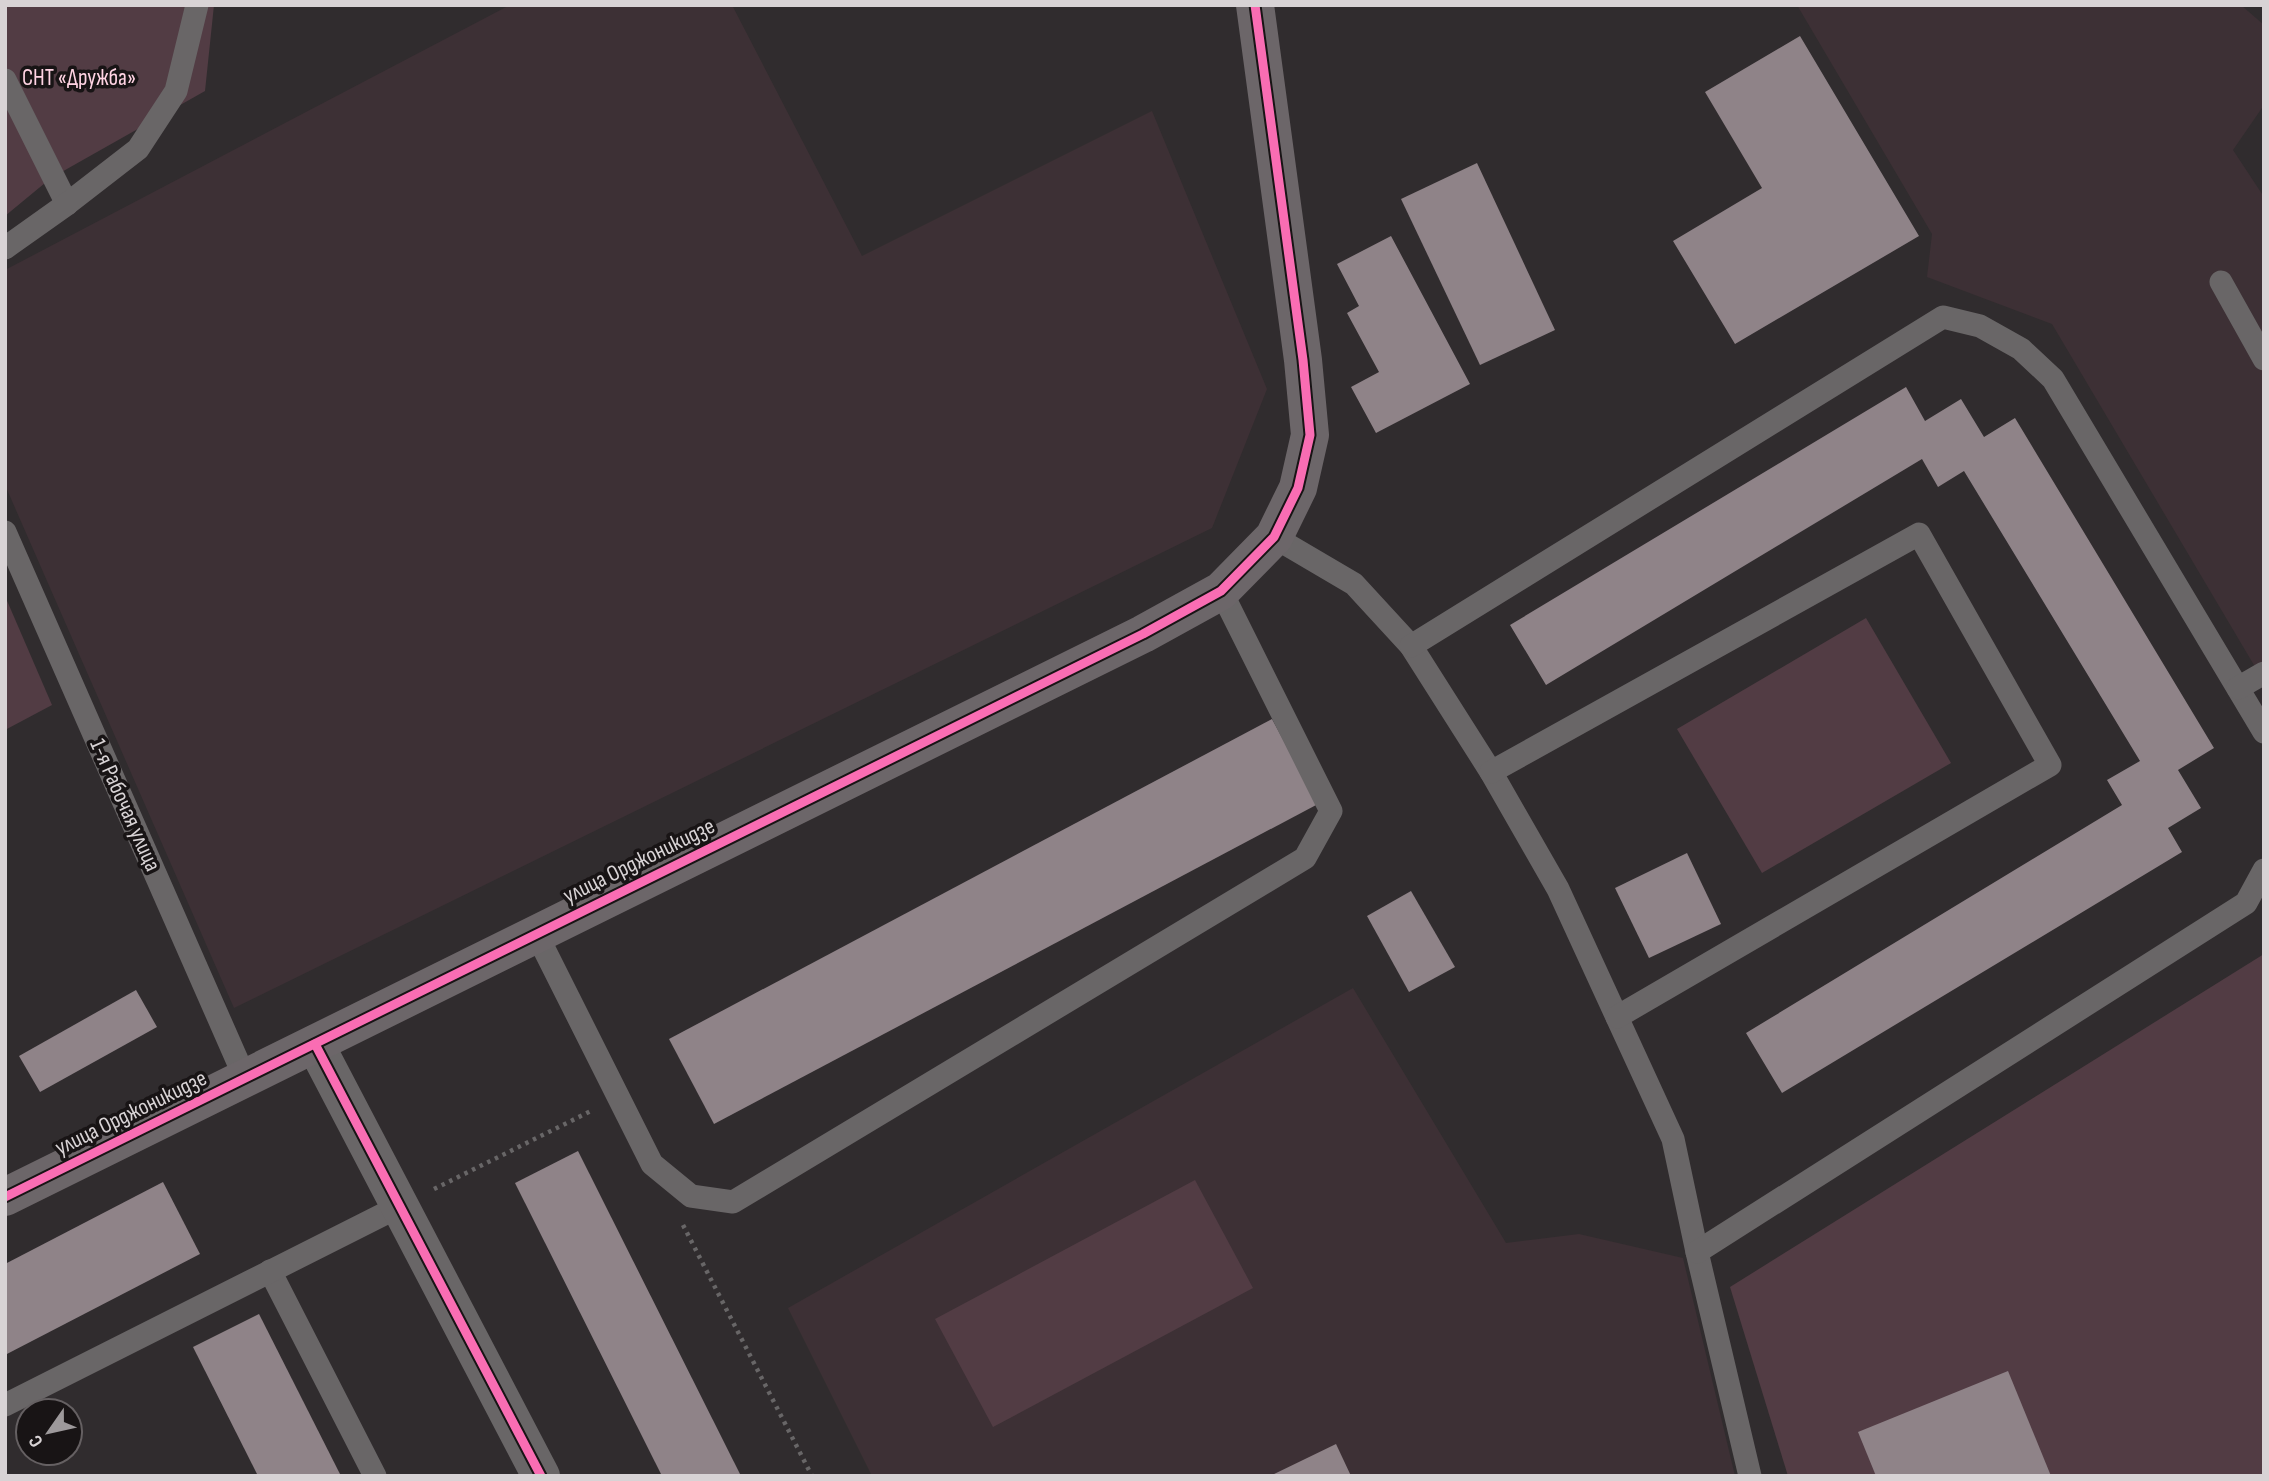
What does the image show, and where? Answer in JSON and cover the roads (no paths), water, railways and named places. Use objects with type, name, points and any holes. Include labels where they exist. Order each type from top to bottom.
[{"type":"street","name":"улица Орджоникидзе","points":[[5,1197],[1143,634],[1222,591],[1274,537],[1298,488],[1310,435],[1303,360],[1255,5]]},
{"type":"street","points":[[315,1044],[541,1476]]},
{"type":"lane","points":[[5,248],[138,149],[176,91],[197,5]]},
{"type":"lane","points":[[5,79],[67,204]]},
{"type":"lane","points":[[2221,282],[2264,359]]},
{"type":"lane","points":[[1411,646],[1943,317],[1980,326],[2021,349],[2053,379],[2264,732]]},
{"type":"lane","name":"1-я Рабочая улица","points":[[5,532],[245,1079]]},
{"type":"lane","points":[[1490,772],[1919,534],[2050,765],[1617,1017]]},
{"type":"lane","points":[[1274,537],[1354,584],[1411,646],[1490,772],[1558,889],[1674,1139],[1697,1252],[1750,1476]]},
{"type":"lane","points":[[536,933],[652,1164],[691,1196],[733,1202],[1305,858],[1331,811],[1222,591]]},
{"type":"lane","points":[[2238,688],[2264,673]]},
{"type":"lane","points":[[1697,1252],[2246,903],[2264,870]]},
{"type":"lane","points":[[5,1405],[400,1206]]},
{"type":"lane","points":[[270,1271],[375,1476]]},
{"type":"park label","name":"СНТ «Дружба»","points":[[79,78]]}]
